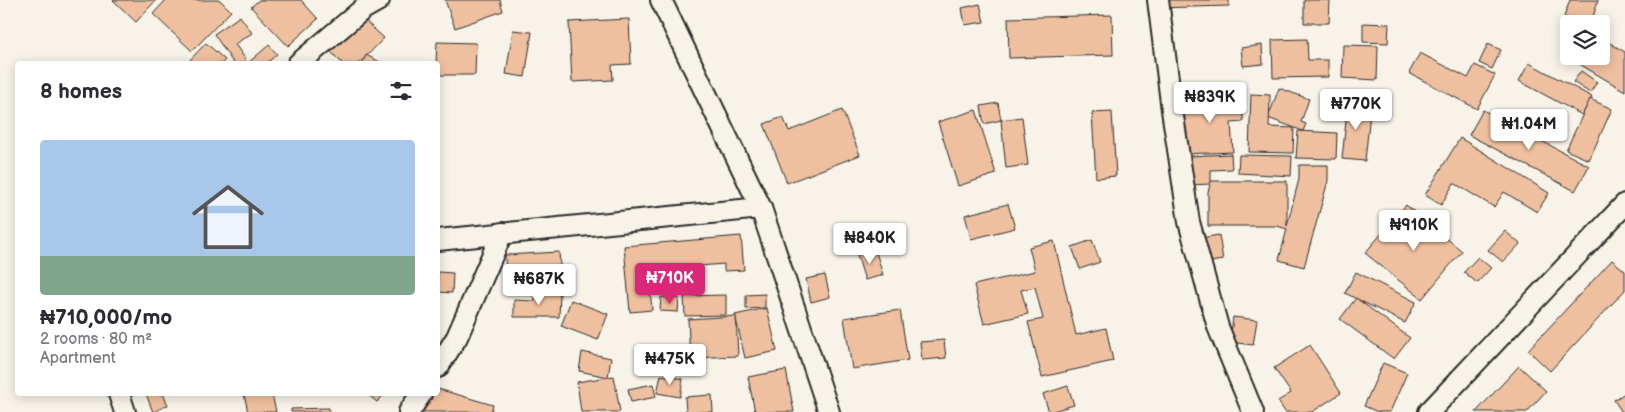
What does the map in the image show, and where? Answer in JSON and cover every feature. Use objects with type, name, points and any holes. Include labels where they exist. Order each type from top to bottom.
[{"type":"street","points":[[302,61],[363,9],[379,0]]},
{"type":"street","points":[[661,0],[761,208],[829,412]]},
{"type":"street","points":[[1158,0],[1189,222],[1218,327],[1253,412]]},
{"type":"street","points":[[1439,408],[1625,204]]},
{"type":"street","points":[[440,240],[761,208]]},
{"type":"street","points":[[440,365],[457,337],[502,233]]},
{"type":"street","points":[[120,396],[125,412]]},
{"type":"street","points":[[409,412],[420,396]]},
{"type":"building","points":[[113,0],[156,0],[136,22]]},
{"type":"building","points":[[166,0],[220,0],[231,11],[192,51],[153,14]]},
{"type":"building","points":[[259,0],[301,0],[318,19],[288,46],[251,7]]},
{"type":"building","points":[[445,0],[500,0],[503,11],[455,28]]},
{"type":"building","points":[[1154,0],[1229,0],[1229,6],[1155,8]]},
{"type":"building","points":[[1304,0],[1330,0],[1329,23],[1304,23]]},
{"type":"building","points":[[1570,0],[1598,0],[1594,15],[1565,15]]},
{"type":"building","points":[[980,4],[984,22],[965,25],[962,8]]},
{"type":"building","points":[[1112,15],[1113,55],[1009,58],[1008,18]]},
{"type":"building","points":[[240,16],[252,33],[235,44],[246,60],[232,61],[214,34]]},
{"type":"building","points":[[362,18],[384,38],[362,61],[340,61],[331,52]]},
{"type":"building","points":[[629,19],[631,64],[612,65],[613,80],[572,82],[569,22]]},
{"type":"building","points":[[1363,23],[1389,24],[1388,43],[1363,42]]},
{"type":"building","points":[[513,30],[532,32],[525,77],[506,74]]},
{"type":"building","points":[[1307,39],[1308,60],[1328,60],[1328,77],[1273,78],[1272,40]]},
{"type":"building","points":[[437,42],[476,43],[475,75],[440,75],[440,61],[436,61]]},
{"type":"building","points":[[206,43],[225,60],[224,61],[189,61]]},
{"type":"building","points":[[1610,43],[1625,52],[1625,91],[1581,65],[1610,65]]},
{"type":"building","points":[[1488,44],[1501,50],[1492,69],[1479,63]]},
{"type":"building","points":[[269,45],[277,54],[269,61],[250,61]]},
{"type":"building","points":[[1262,45],[1263,64],[1243,66],[1241,48]]},
{"type":"building","points":[[1343,45],[1378,46],[1377,80],[1342,78]]},
{"type":"building","points":[[1420,53],[1468,78],[1475,65],[1495,75],[1477,109],[1409,73]]},
{"type":"building","points":[[366,55],[378,61],[363,61]]},
{"type":"building","points":[[1529,63],[1592,97],[1582,115],[1519,81]]},
{"type":"building","points":[[1581,71],[1597,82],[1590,93],[1573,82]]},
{"type":"building","points":[[1279,88],[1309,99],[1301,122],[1306,124],[1303,131],[1268,118]]},
{"type":"building","points":[[1251,94],[1270,95],[1269,127],[1294,128],[1293,153],[1249,152]]},
{"type":"building","points":[[1243,97],[1243,122],[1231,123],[1233,152],[1183,154],[1181,99]]},
{"type":"building","points":[[1590,99],[1612,109],[1589,160],[1566,150]]},
{"type":"building","points":[[1348,101],[1371,103],[1365,161],[1342,159]]},
{"type":"building","points":[[998,103],[1001,120],[984,124],[981,106]]},
{"type":"building","points":[[842,110],[860,155],[787,183],[764,124],[783,117],[789,131]]},
{"type":"building","points":[[976,110],[996,174],[958,186],[938,122]]},
{"type":"building","points":[[1483,110],[1589,166],[1575,191],[1469,135]]},
{"type":"building","points":[[1112,112],[1116,176],[1096,178],[1092,113]]},
{"type":"building","points":[[1022,117],[1028,165],[1006,168],[1001,120]]},
{"type":"building","points":[[1298,131],[1337,133],[1336,159],[1296,158]]},
{"type":"building","points":[[1460,138],[1549,193],[1537,212],[1504,192],[1494,207],[1454,183],[1441,205],[1425,195]]},
{"type":"building","points":[[1231,154],[1232,169],[1211,170],[1211,184],[1190,185],[1189,156]]},
{"type":"building","points":[[1239,155],[1292,156],[1291,176],[1238,173]]},
{"type":"building","points":[[1299,165],[1328,165],[1328,181],[1304,267],[1279,260],[1287,229],[1277,226],[1208,226],[1208,192],[1211,181],[1287,181],[1287,226],[1299,179]]},
{"type":"building","points":[[1008,204],[1015,228],[971,239],[965,215]]},
{"type":"building","points":[[1406,205],[1462,251],[1422,299],[1365,253]]},
{"type":"building","points":[[1505,231],[1520,244],[1503,262],[1488,250]]},
{"type":"building","points":[[1219,235],[1223,260],[1204,263],[1201,238]]},
{"type":"building","points":[[741,236],[744,270],[724,271],[724,264],[648,270],[652,310],[630,312],[624,246]]},
{"type":"building","points":[[1092,240],[1100,262],[1080,269],[1072,247]]},
{"type":"building","points":[[1054,241],[1076,335],[1106,328],[1113,361],[1042,377],[1028,322],[1043,319],[1035,287],[1021,290],[1028,314],[984,324],[974,285],[1035,271],[1029,247]]},
{"type":"building","points":[[875,249],[883,275],[865,280],[857,255]]},
{"type":"building","points":[[559,252],[561,280],[506,282],[505,255]]},
{"type":"building","points":[[1478,257],[1491,268],[1477,283],[1464,272]]},
{"type":"building","points":[[1612,260],[1625,271],[1625,290],[1550,371],[1528,350]]},
{"type":"building","points":[[440,272],[453,273],[452,293],[440,292]]},
{"type":"building","points":[[1356,272],[1416,302],[1405,323],[1345,293]]},
{"type":"building","points":[[825,275],[830,297],[811,302],[806,279]]},
{"type":"building","points":[[535,292],[560,293],[559,317],[514,317],[514,300],[535,301]]},
{"type":"building","points":[[765,294],[765,308],[746,309],[746,295]]},
{"type":"building","points":[[726,295],[726,315],[685,316],[684,296]]},
{"type":"building","points":[[661,297],[679,298],[678,312],[660,311]]},
{"type":"building","points":[[1356,298],[1410,338],[1394,359],[1340,319]]},
{"type":"building","points":[[571,300],[608,314],[598,340],[561,326]]},
{"type":"building","points":[[767,308],[777,351],[745,358],[735,315]]},
{"type":"building","points":[[900,310],[908,360],[852,369],[844,318]]},
{"type":"building","points":[[736,316],[738,356],[690,358],[688,319]]},
{"type":"building","points":[[1233,317],[1257,320],[1253,345],[1230,342]]},
{"type":"building","points":[[944,340],[946,358],[922,360],[920,342]]},
{"type":"building","points":[[1310,345],[1341,393],[1312,412],[1285,412],[1278,401],[1291,393],[1274,368]]},
{"type":"building","points":[[582,352],[611,358],[608,377],[579,371]]},
{"type":"building","points":[[1383,363],[1407,373],[1390,412],[1378,412],[1364,406]]},
{"type":"building","points":[[1519,366],[1546,391],[1527,412],[1476,412]]},
{"type":"building","points":[[786,370],[794,412],[755,412],[748,377]]},
{"type":"building","points":[[661,375],[683,379],[680,397],[657,393]]},
{"type":"building","points":[[614,376],[620,412],[581,412],[577,382]]},
{"type":"building","points":[[653,384],[656,397],[631,402],[628,389]]},
{"type":"building","points":[[1068,386],[1074,405],[1049,412],[1043,394]]},
{"type":"building","points":[[440,390],[493,405],[491,412],[412,412],[417,396],[440,396]]},
{"type":"building","points":[[1625,393],[1625,412],[1622,412],[1614,400]]},
{"type":"building","points":[[712,395],[713,412],[686,412],[685,397]]},
{"type":"building","points":[[147,396],[164,396],[168,405],[153,412]]},
{"type":"building","points":[[244,396],[272,396],[276,412],[248,412]]},
{"type":"building","points":[[370,396],[383,396],[377,402]]},
{"type":"building","points":[[329,408],[329,412],[291,412],[291,409]]}]
